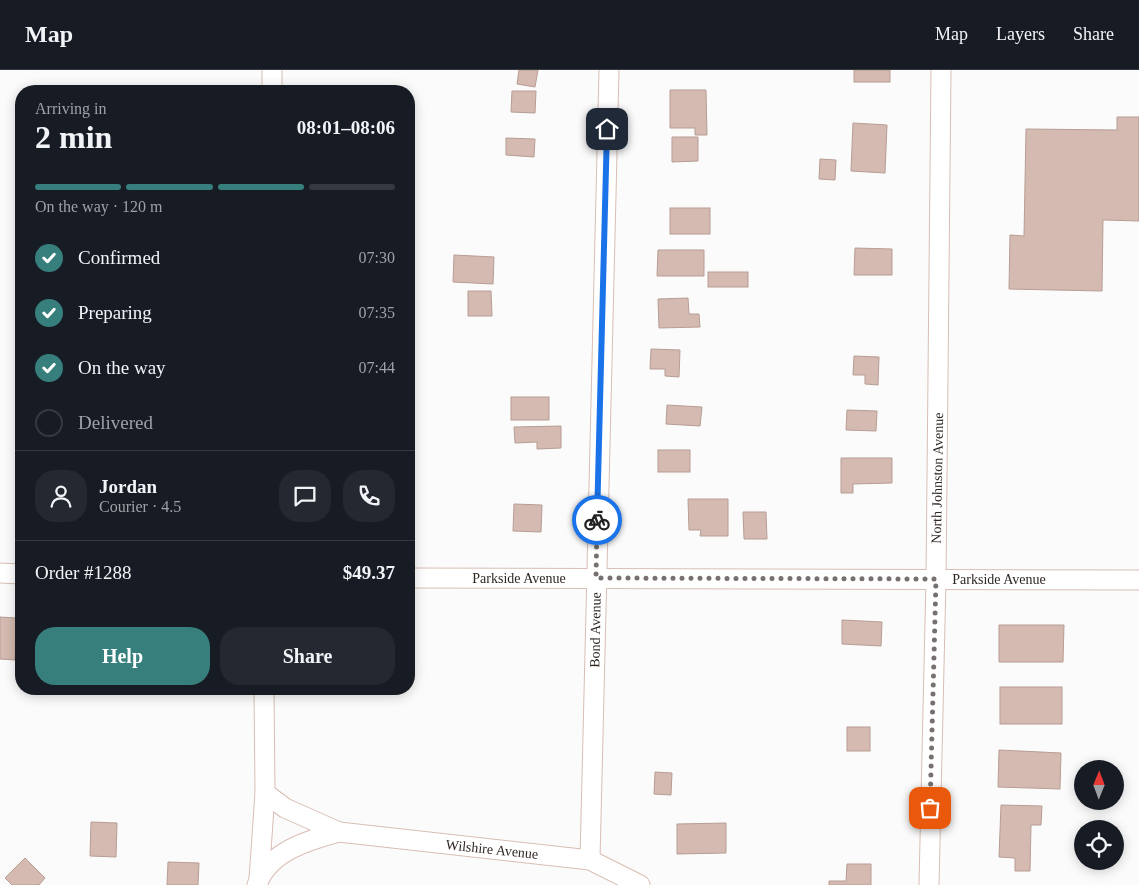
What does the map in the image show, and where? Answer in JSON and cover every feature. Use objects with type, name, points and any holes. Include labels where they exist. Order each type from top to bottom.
[{"type":"street","points":[[272,70],[272,85]]},
{"type":"street","name":"Bond Avenue","points":[[590,860],[609,70]]},
{"type":"street","name":"North Johnston Avenue","points":[[928,885],[936,579],[941,70]]},
{"type":"street","points":[[0,573],[15,574]]},
{"type":"street","name":"Parkside Avenue","points":[[415,578],[1139,580]]},
{"type":"street","points":[[258,882],[265,793],[264,695]]},
{"type":"street","points":[[265,793],[299,816],[338,832]]},
{"type":"street","points":[[258,882],[279,856],[296,845],[338,832]]},
{"type":"street","name":"Wilshire Avenue","points":[[338,832],[590,860],[640,885]]},
{"type":"building","points":[[519,70],[538,70],[535,87],[517,84]]},
{"type":"building","points":[[854,70],[890,70],[890,82],[854,82]]},
{"type":"building","points":[[670,90],[706,90],[707,135],[695,135],[695,128],[670,128]]},
{"type":"building","points":[[512,91],[536,91],[535,113],[511,112]]},
{"type":"building","points":[[1117,117],[1139,117],[1139,221],[1103,220],[1102,291],[1009,289],[1010,235],[1024,236],[1026,129],[1117,130]]},
{"type":"building","points":[[853,123],[887,125],[885,173],[851,171]]},
{"type":"building","points":[[672,137],[698,137],[698,161],[672,162]]},
{"type":"building","points":[[506,138],[535,139],[534,157],[506,155]]},
{"type":"building","points":[[820,159],[836,160],[835,180],[819,179]]},
{"type":"building","points":[[670,208],[710,208],[710,234],[670,234]]},
{"type":"building","points":[[855,248],[892,249],[892,275],[854,275]]},
{"type":"building","points":[[658,250],[704,250],[704,276],[657,276]]},
{"type":"building","points":[[454,255],[494,257],[493,284],[453,282]]},
{"type":"building","points":[[708,272],[748,272],[748,287],[708,287]]},
{"type":"building","points":[[468,291],[491,291],[492,316],[468,316]]},
{"type":"building","points":[[688,298],[689,314],[699,314],[700,327],[659,328],[658,299]]},
{"type":"building","points":[[651,349],[680,350],[679,377],[665,376],[665,369],[650,369]]},
{"type":"building","points":[[854,356],[879,357],[878,385],[865,384],[865,375],[853,375]]},
{"type":"building","points":[[511,397],[549,397],[549,420],[511,420]]},
{"type":"building","points":[[667,405],[702,407],[700,426],[666,424]]},
{"type":"building","points":[[847,410],[877,411],[876,431],[846,430]]},
{"type":"building","points":[[561,426],[561,448],[537,449],[537,442],[515,443],[514,427]]},
{"type":"building","points":[[658,450],[690,450],[690,472],[658,472]]},
{"type":"building","points":[[841,458],[892,458],[892,483],[853,484],[853,493],[841,493]]},
{"type":"building","points":[[688,499],[728,499],[728,536],[700,536],[701,530],[689,530]]},
{"type":"building","points":[[514,504],[542,505],[541,532],[513,531]]},
{"type":"building","points":[[743,512],[766,512],[767,539],[744,539]]},
{"type":"building","points":[[0,617],[15,618],[15,660],[0,659]]},
{"type":"building","points":[[842,620],[882,622],[881,646],[842,644]]},
{"type":"building","points":[[999,625],[1064,625],[1063,662],[999,662]]},
{"type":"building","points":[[1000,687],[1062,687],[1062,724],[1000,724]]},
{"type":"building","points":[[847,727],[870,727],[870,751],[847,751]]},
{"type":"building","points":[[999,750],[1061,753],[1060,789],[998,787]]},
{"type":"building","points":[[655,772],[672,773],[671,795],[654,794]]},
{"type":"building","points":[[1001,805],[1042,806],[1041,825],[1031,825],[1030,871],[1015,871],[1015,858],[999,857]]},
{"type":"building","points":[[91,822],[117,823],[116,857],[90,856]]},
{"type":"building","points":[[726,823],[726,853],[677,854],[677,824]]},
{"type":"building","points":[[25,858],[45,878],[39,885],[12,885],[5,878]]},
{"type":"building","points":[[168,862],[199,863],[198,885],[167,885]]},
{"type":"building","points":[[847,864],[871,864],[871,885],[829,885],[829,881],[846,881]]},
{"type":"way so far","points":[[597,520],[596,578],[936,579],[930,808]]},
{"type":"route","points":[[597,520],[607,129]]}]
